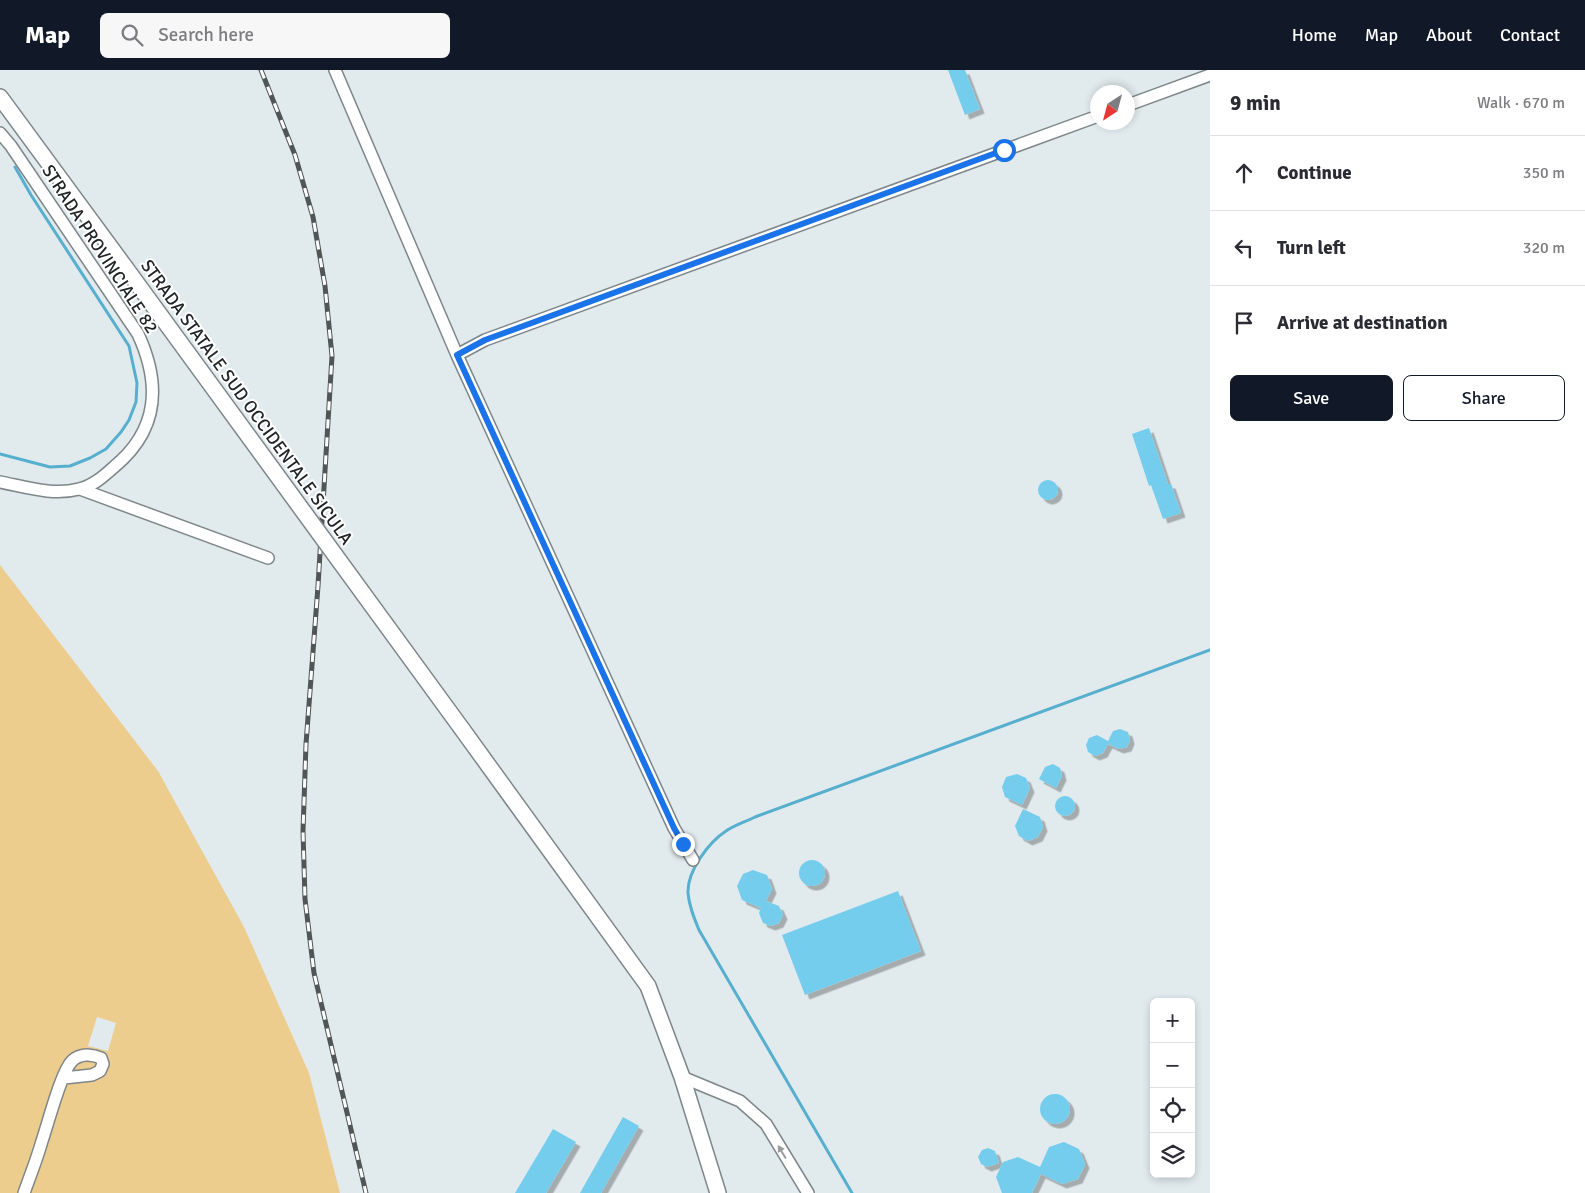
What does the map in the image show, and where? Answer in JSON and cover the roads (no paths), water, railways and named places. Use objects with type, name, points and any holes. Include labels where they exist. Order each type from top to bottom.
[{"type":"main road","name":"STRADA STATALE SUD OCCIDENTALE SICULA","points":[[0,97],[126,267],[648,986],[682,1078],[718,1193]]},
{"type":"street","points":[[335,70],[457,355],[674,828],[693,860]]},
{"type":"street","points":[[1135,102],[1210,75]]},
{"type":"street","points":[[457,355],[485,340],[1090,119]]},
{"type":"street","name":"STRADA PROVINCIALE 82","points":[[0,133],[138,334],[147,353],[152,375],[153,400],[148,422],[135,446],[99,480],[80,489],[56,492],[0,482]]},
{"type":"street","points":[[80,489],[268,558]]},
{"type":"street","points":[[24,1193],[64,1078]]},
{"type":"street","points":[[682,1078],[740,1101],[753,1112],[766,1124],[808,1193]]},
{"type":"waterway","points":[[0,454],[50,467],[70,466],[90,458],[106,449],[129,420],[136,402],[137,383],[129,346],[31,195],[15,167]]},
{"type":"waterway","points":[[852,1193],[699,930],[688,893],[691,876],[700,858],[719,836],[736,825],[755,817],[1210,650]]},
{"type":"railway","points":[[261,70],[295,155],[313,217],[325,286],[332,356],[306,744],[303,831],[305,899],[314,973],[366,1193]]}]
